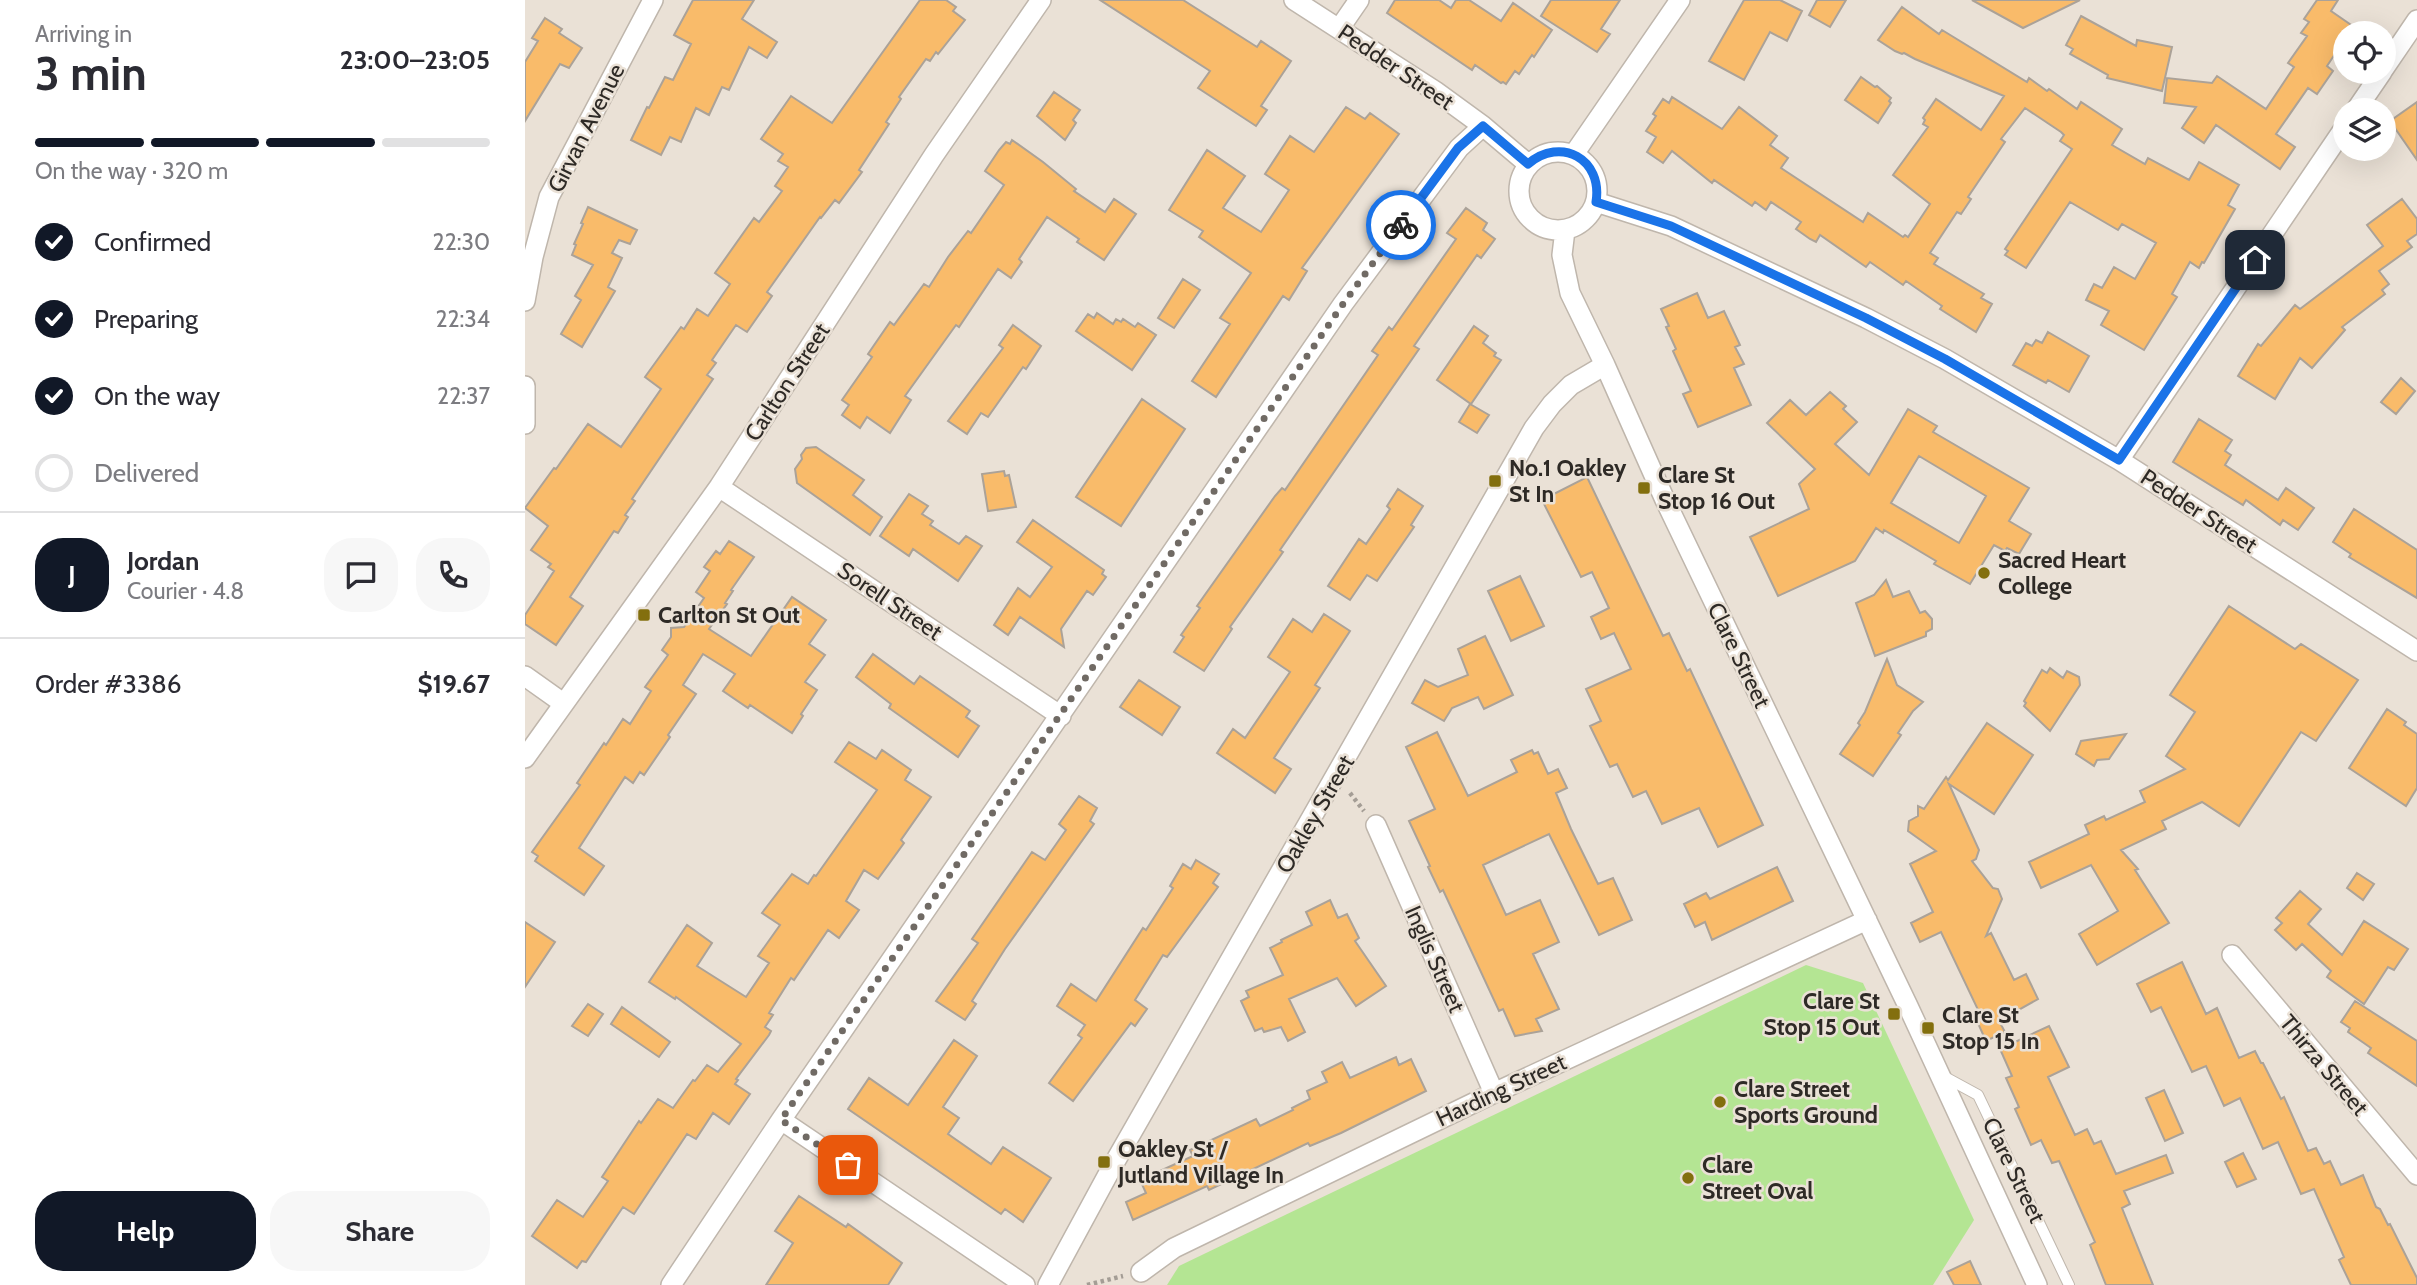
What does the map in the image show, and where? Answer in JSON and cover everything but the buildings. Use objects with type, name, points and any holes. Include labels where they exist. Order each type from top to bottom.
[{"type":"street","name":"Girvan Avenue","points":[[525,302],[533,257],[549,197],[653,0]]},
{"type":"street","name":"Carlton Street","points":[[525,758],[719,487],[934,155],[1041,0]]},
{"type":"street","name":"Pedder Street","points":[[1294,0],[1435,90],[1528,164]]},
{"type":"street","points":[[1339,29],[1359,0]]},
{"type":"street","points":[[1574,154],[1680,0]]},
{"type":"street","points":[[2396,52],[2417,20]]},
{"type":"street","points":[[671,1285],[781,1120],[1343,304],[1458,148],[1483,126]]},
{"type":"street","points":[[2119,460],[2333,145]]},
{"type":"street","points":[[1562,151],[1574,154],[1591,169],[1598,191],[1596,202],[1584,220],[1565,230],[1541,226],[1531,220],[1523,210],[1518,186],[1528,164],[1537,156],[1562,151]]},
{"type":"street","name":"Pedder Street","points":[[1596,202],[1671,226],[1866,318],[1945,359],[2119,460],[2417,652]]},
{"type":"street","name":"Clare Street","points":[[1565,230],[1562,255],[1570,293],[1665,500],[1940,1074],[2037,1285]]},
{"type":"street","name":"Oakley Street","points":[[1048,1285],[1112,1167],[1534,428],[1571,385],[1605,365]]},
{"type":"street","points":[[525,386],[525,424]]},
{"type":"street","name":"Sorell Street","points":[[719,487],[1061,716]]},
{"type":"street","points":[[525,676],[563,703]]},
{"type":"street","name":"Inglis Street","points":[[1376,825],[1494,1093]]},
{"type":"street","name":"Harding Street","points":[[1141,1272],[1174,1248],[1494,1093],[1867,920]]},
{"type":"street","name":"Thirza Street","points":[[2232,956],[2417,1175]]},
{"type":"street","points":[[781,1120],[1025,1285]]},
{"type":"lane","name":"Clare Street","points":[[1940,1074],[1978,1094],[2069,1285]]},
{"type":"path","points":[[1345,788],[1376,825]]},
{"type":"path","points":[[1087,1285],[1141,1272]]},
{"type":"green space","name":"Clare Street Sports Ground","points":[[1806,965],[1863,983],[1974,1220],[1933,1285],[1167,1285],[1179,1266]]},
{"type":"way so far","points":[[848,1165],[781,1120],[1343,304],[1401,225]]},
{"type":"place","name":"No.1 Oakley St In","points":[[1495,481]]},
{"type":"place","name":"Clare St Stop 16 Out","points":[[1644,488]]},
{"type":"place","name":"Sacred Heart College","points":[[1984,573]]},
{"type":"place","name":"Carlton St Out","points":[[644,615]]},
{"type":"place","name":"Clare St Stop 15 Out","points":[[1894,1014]]},
{"type":"place","name":"Clare St Stop 15 In","points":[[1928,1028]]},
{"type":"place","name":"Clare Street Sports Ground","points":[[1720,1102]]},
{"type":"place","name":"Oakley St / Jutland Village In","points":[[1104,1162]]},
{"type":"place","name":"Clare Street Oval","points":[[1688,1178]]},
{"type":"route","points":[[1401,225],[1458,148],[1483,126],[1528,164],[1537,156],[1549,152],[1574,154],[1584,160],[1591,169],[1598,191],[1596,202],[1671,226],[1866,318],[1945,359],[2119,460],[2255,260]]}]
